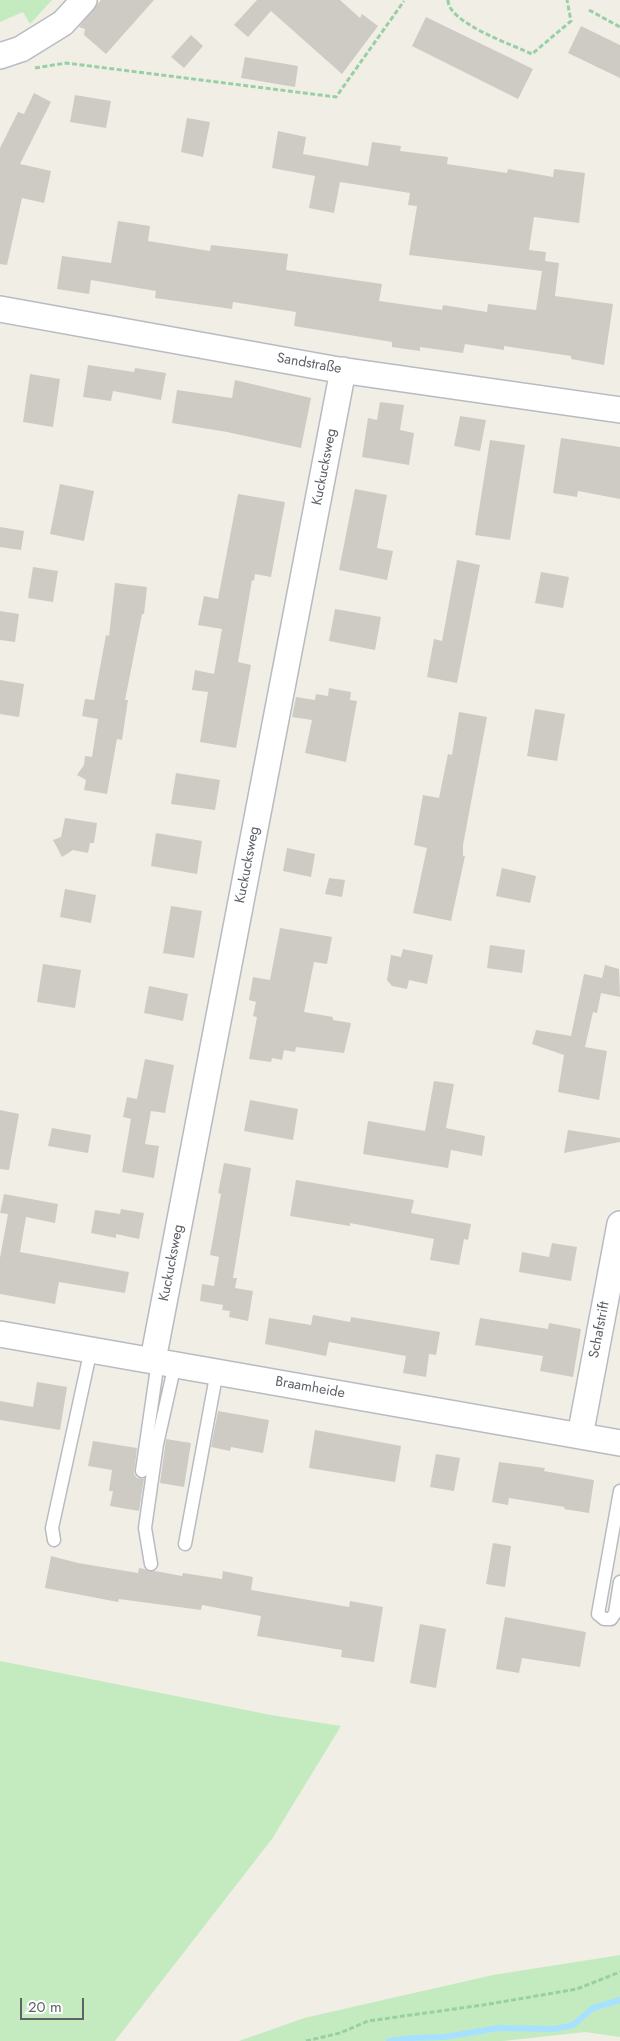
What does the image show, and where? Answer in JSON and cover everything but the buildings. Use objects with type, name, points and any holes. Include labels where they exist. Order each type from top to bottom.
[{"type":"street","points":[[0,56],[21,49],[63,24],[84,0]]},
{"type":"street","name":"Sandstraße","points":[[0,309],[343,370],[620,410]]},
{"type":"street","name":"Kuckucksweg","points":[[162,1361],[343,370]]},
{"type":"street","name":"Schafstrift","points":[[580,1436],[620,1224]]},
{"type":"street","name":"Braamheide","points":[[0,1334],[620,1443]]},
{"type":"lane","points":[[54,1540],[52,1528],[91,1349]]},
{"type":"lane","points":[[142,1471],[162,1361]]},
{"type":"lane","points":[[151,1564],[145,1528],[157,1444],[162,1361]]},
{"type":"lane","points":[[185,1544],[217,1371]]},
{"type":"lane","points":[[620,1491],[598,1614],[604,1619],[611,1619],[615,1613],[620,1582]]},
{"type":"path","points":[[448,0],[448,4],[461,21],[532,54],[571,21],[567,0]]},
{"type":"path","points":[[28,70],[66,63],[336,97],[404,1]]},
{"type":"path","points":[[588,10],[620,27]]},
{"type":"path","points":[[306,2041],[340,2034],[368,2021],[483,2005],[577,1989],[620,1972]]},
{"type":"green space","points":[[0,0],[52,0],[30,24],[23,12],[0,22]]},
{"type":"green space","points":[[0,1661],[271,1715],[341,1726],[272,1839],[115,2041],[0,2041]]},
{"type":"green space","points":[[620,1955],[620,2037],[585,2032],[503,2041],[239,2041],[304,2018],[493,1975]]},
{"type":"waterway","points":[[389,2041],[444,2037],[498,2028],[555,2029],[573,2025],[593,2008],[620,2000]]}]
